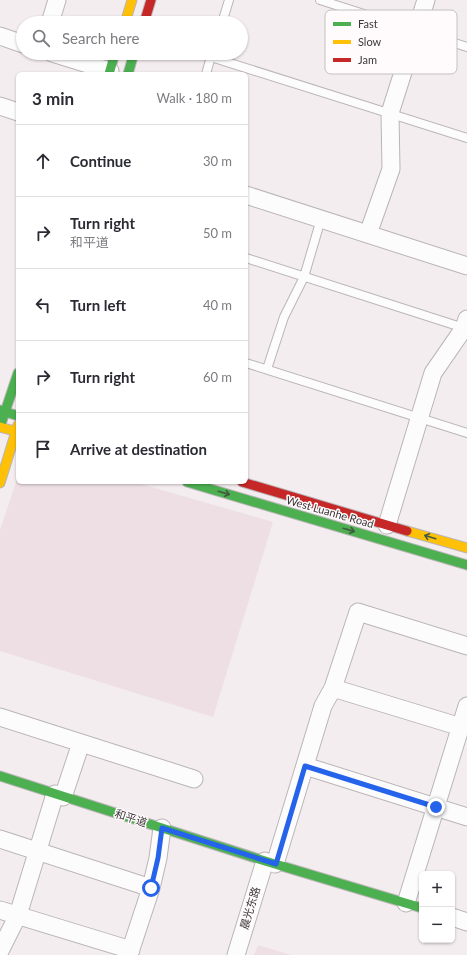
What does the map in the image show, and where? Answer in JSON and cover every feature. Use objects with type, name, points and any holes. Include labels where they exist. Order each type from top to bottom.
[{"type":"main road","points":[[127,16],[132,0]]},
{"type":"main road","points":[[146,16],[151,0]]},
{"type":"main road","points":[[109,72],[113,60]]},
{"type":"main road","points":[[129,72],[132,60]]},
{"type":"main road","points":[[16,378],[3,411],[0,427],[16,430]]},
{"type":"main road","points":[[3,411],[16,415]]},
{"type":"main road","points":[[0,483],[16,433]]},
{"type":"main road","name":"West Luanhe Road","points":[[194,484],[467,564]]},
{"type":"main road","name":"West Luanhe Road","points":[[248,484],[467,548]]},
{"type":"main road","name":"和平道","points":[[0,776],[414,906]]},
{"type":"street","points":[[52,16],[57,0]]},
{"type":"street","points":[[423,10],[426,0]]},
{"type":"street","points":[[0,36],[16,42]]},
{"type":"street","points":[[72,60],[106,72]]},
{"type":"street","points":[[368,234],[391,169],[390,113],[402,74]]},
{"type":"street","points":[[0,106],[16,111]]},
{"type":"street","points":[[248,197],[467,266]]},
{"type":"street","points":[[387,524],[433,373],[466,326]]},
{"type":"street","name":"晨光东路","points":[[236,955],[305,766],[323,706],[333,688],[358,612],[467,646]]},
{"type":"street","points":[[333,688],[462,733]]},
{"type":"street","points":[[414,906],[436,807],[462,733],[467,706]]},
{"type":"street","points":[[0,717],[194,779]]},
{"type":"street","points":[[0,951],[18,915],[38,850],[81,743]]},
{"type":"street","points":[[305,766],[467,817]]},
{"type":"street","points":[[0,910],[130,953],[151,888],[158,858],[162,828]]},
{"type":"street","points":[[0,839],[38,850],[151,888]]},
{"type":"street","points":[[455,918],[467,922]]},
{"type":"lane","points":[[224,16],[229,0]]},
{"type":"lane","points":[[320,0],[352,10]]},
{"type":"lane","points":[[457,44],[467,47]]},
{"type":"lane","points":[[207,72],[210,60]]},
{"type":"lane","points":[[227,60],[467,138]]},
{"type":"lane","points":[[267,369],[284,317],[304,277],[321,219]]},
{"type":"lane","points":[[248,259],[466,326]]},
{"type":"lane","points":[[248,364],[467,433]]},
{"type":"shaded area","points":[[16,482],[16,484],[141,484],[273,522],[213,717],[0,651],[0,530]]},
{"type":"shaded area","points":[[258,945],[291,955],[254,955]]},
{"type":"traffic: fast","points":[[110,72],[113,60]]},
{"type":"traffic: fast","points":[[129,72],[132,60]]},
{"type":"traffic: fast","points":[[0,427],[16,379]]},
{"type":"traffic: fast","points":[[0,410],[16,415]]},
{"type":"traffic: fast","points":[[194,484],[467,565]]},
{"type":"traffic: fast","points":[[0,776],[265,861],[419,907]]},
{"type":"traffic: slow","points":[[127,16],[132,0]]},
{"type":"traffic: slow","points":[[0,427],[16,431]]},
{"type":"traffic: slow","points":[[0,483],[16,431]]},
{"type":"traffic: slow","points":[[407,531],[467,548]]},
{"type":"traffic: jam","points":[[146,16],[151,0]]},
{"type":"traffic: jam","points":[[248,484],[407,531]]},
{"type":"route","points":[[151,888],[158,858],[162,828],[276,864],[305,766],[436,807]]}]
